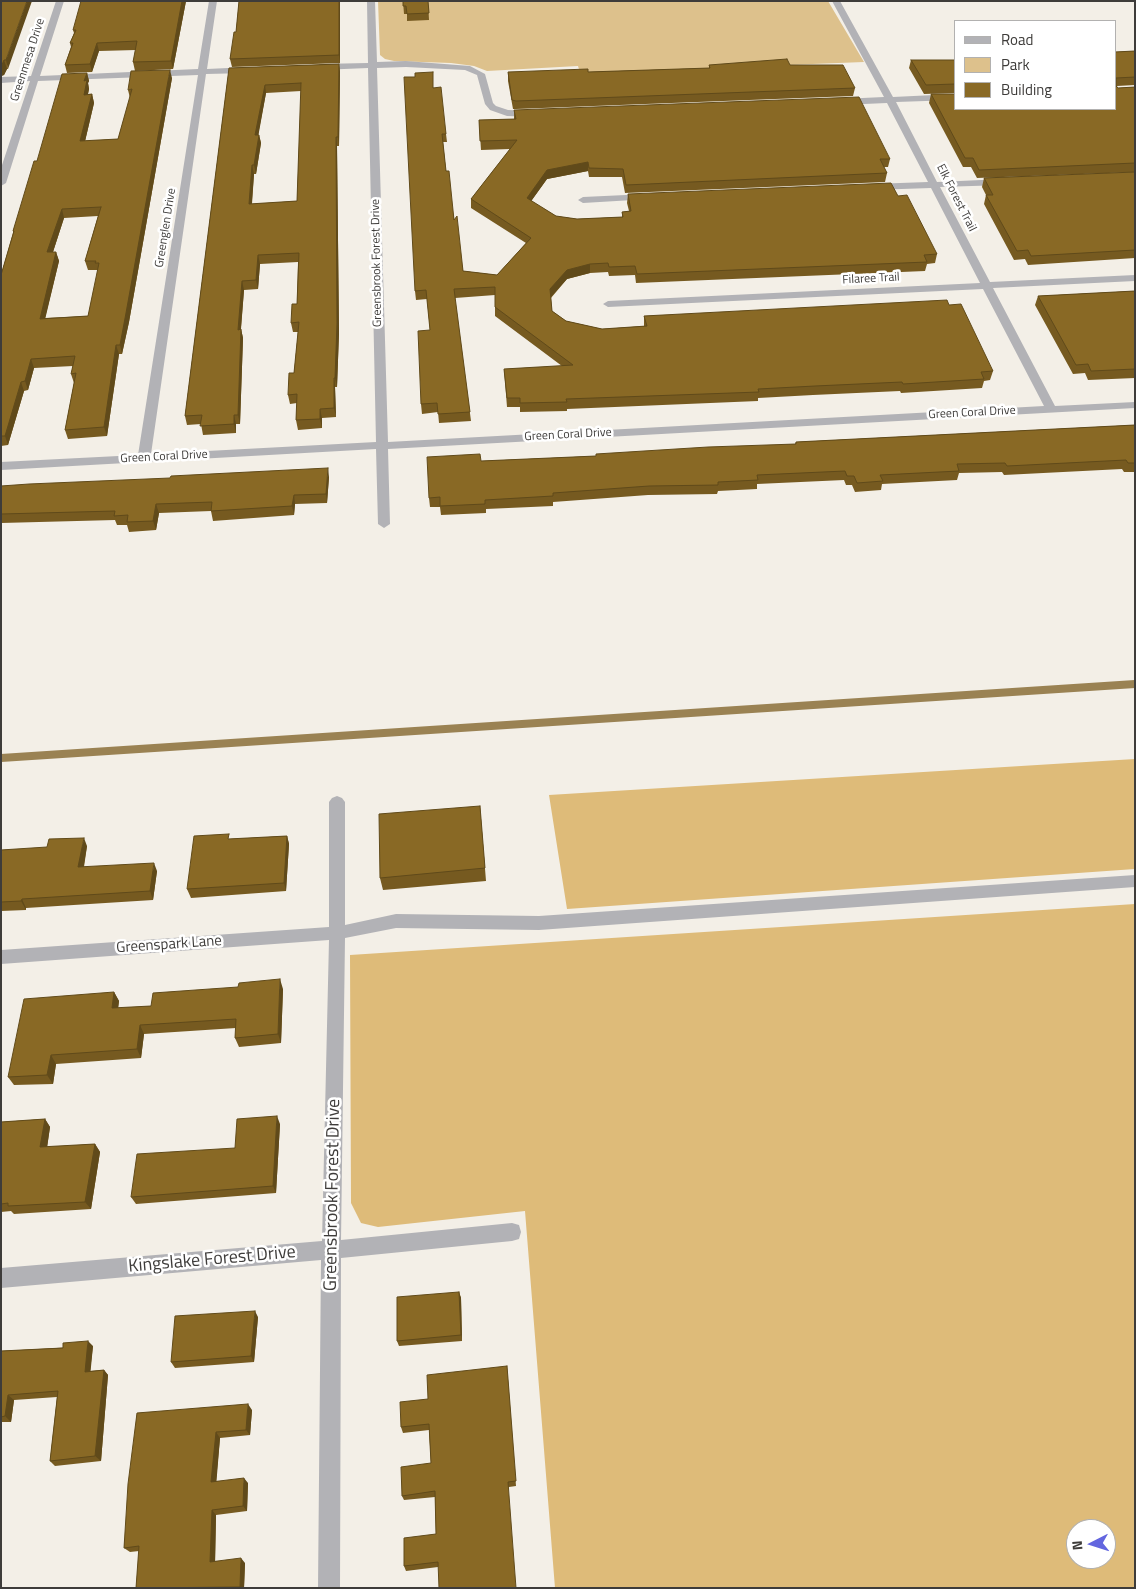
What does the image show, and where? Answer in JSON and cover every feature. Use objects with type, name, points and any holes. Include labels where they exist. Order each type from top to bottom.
[{"type":"street","name":"Greenmesa Drive","points":[[1,183],[60,1]]},
{"type":"street","name":"Greenglen Drive","points":[[144,458],[214,1]]},
{"type":"street","name":"Greensbrook Forest Drive","points":[[371,1],[384,524]]},
{"type":"street","name":"Elk Forest Trail","points":[[836,1],[860,42],[936,185],[986,286],[1051,409]]},
{"type":"street","points":[[306,68],[426,64],[467,68],[482,74],[488,101],[493,108],[516,114],[546,113]]},
{"type":"street","points":[[1,80],[259,70]]},
{"type":"street","points":[[832,102],[954,97]]},
{"type":"street","points":[[858,188],[1015,181]]},
{"type":"street","points":[[584,200],[662,196]]},
{"type":"street","name":"Filaree Trail","points":[[608,304],[1135,278]]},
{"type":"street","name":"Green Coral Drive","points":[[1,466],[1135,405]]},
{"type":"street","name":"Greensbrook Forest Drive","points":[[329,1588],[337,802]]},
{"type":"street","name":"Greenspark Lane","points":[[1,957],[337,933],[396,921],[539,923],[1135,881]]},
{"type":"street","name":"Kingslake Forest Drive","points":[[1,1278],[331,1250],[512,1232]]},
{"type":"green space","points":[[378,1],[828,1],[864,62],[580,73],[578,66],[487,71],[474,66],[451,63],[394,61],[385,59],[380,55]]},
{"type":"shaded area","points":[[1135,759],[1135,869],[567,909],[549,795]]},
{"type":"shaded area","points":[[1135,904],[1135,1588],[555,1588],[525,1211],[378,1227],[361,1223],[351,1203],[350,955]]},
{"type":"building","points":[[1,1],[27,1],[6,60],[4,60],[1,67]]},
{"type":"building","points":[[81,1],[182,1],[171,61],[133,62],[137,41],[97,43],[90,64],[65,65],[73,43],[70,43],[76,30],[73,30]]},
{"type":"building","points":[[239,1],[339,1],[339,55],[230,59],[234,32],[236,32]]},
{"type":"building","points":[[403,1],[428,1],[429,13],[407,14]]},
{"type":"building","points":[[1135,51],[1135,77],[1116,78],[1116,52]]},
{"type":"building","points":[[787,59],[790,65],[843,65],[855,88],[516,101],[512,100],[508,72],[588,69],[588,72],[710,68],[709,65]]},
{"type":"building","points":[[911,60],[954,60],[954,84],[926,85]]},
{"type":"building","points":[[339,64],[338,137],[336,137],[337,324],[334,408],[320,409],[320,419],[296,420],[297,394],[288,395],[289,373],[294,373],[299,322],[291,323],[292,304],[297,304],[299,253],[258,255],[256,280],[242,281],[238,330],[241,329],[238,415],[234,415],[234,424],[200,426],[202,415],[185,416],[229,68]],"holes":[[[301,83],[297,201],[249,204],[252,165],[254,165],[259,135],[255,135],[265,85]]]},
{"type":"building","points":[[170,70],[120,345],[116,345],[104,427],[65,430],[76,373],[71,374],[75,356],[31,359],[25,381],[21,382],[5,436],[1,436],[1,275],[34,161],[37,161],[62,74],[87,73],[84,81],[87,80],[84,95],[92,94],[80,141],[118,139],[132,89],[128,90],[131,71]],"holes":[[[101,207],[85,261],[96,261],[95,263],[99,263],[88,316],[40,319],[56,252],[47,252],[62,209]]]},
{"type":"building","points":[[433,72],[433,88],[441,87],[446,134],[442,134],[446,171],[449,171],[454,220],[457,216],[463,271],[497,275],[531,238],[471,199],[517,140],[480,141],[479,120],[516,119],[514,110],[859,97],[890,159],[880,159],[887,173],[626,185],[623,169],[589,168],[588,162],[547,170],[527,198],[556,216],[577,219],[623,217],[622,212],[631,211],[628,194],[891,183],[898,196],[907,195],[937,254],[924,255],[927,262],[637,274],[635,266],[609,267],[608,263],[590,264],[567,270],[550,289],[552,311],[566,321],[602,329],[647,326],[644,316],[947,300],[949,305],[961,304],[993,371],[981,372],[984,379],[903,384],[902,382],[815,386],[758,389],[759,392],[566,399],[567,402],[520,403],[520,398],[507,398],[504,369],[573,365],[495,307],[495,287],[454,289],[470,412],[438,414],[437,403],[421,404],[418,331],[430,330],[426,290],[415,291],[404,77],[415,77],[415,73]]},
{"type":"building","points":[[1116,86],[1118,88],[1135,87],[1135,163],[979,170],[973,158],[965,158],[931,94],[954,94],[954,110],[1116,110]]},
{"type":"building","points":[[1135,172],[1135,250],[1031,256],[1028,250],[1017,251],[986,195],[993,195],[984,178]]},
{"type":"building","points":[[1135,291],[1135,369],[1091,371],[1088,364],[1076,365],[1038,296]]},
{"type":"building","points":[[1135,425],[1135,463],[1128,463],[1126,460],[1007,466],[1005,463],[957,464],[959,471],[880,475],[883,481],[857,483],[854,476],[847,476],[845,471],[757,475],[758,480],[718,482],[718,485],[649,486],[553,493],[553,496],[485,500],[485,504],[440,506],[440,497],[429,498],[427,457],[480,454],[481,461],[596,456],[596,454],[708,447],[796,444],[796,442]]},
{"type":"building","points":[[328,468],[326,494],[294,495],[292,506],[211,511],[212,502],[156,504],[153,521],[127,522],[128,515],[114,516],[115,511],[1,514],[1,486]]},
{"type":"building","points":[[480,806],[485,868],[380,878],[379,814]]},
{"type":"building","points":[[229,834],[228,839],[287,836],[284,883],[187,889],[194,836]]},
{"type":"building","points":[[84,838],[78,867],[154,863],[150,891],[1,902],[1,850],[47,847],[49,839]]},
{"type":"building","points":[[280,979],[278,1034],[235,1038],[236,1019],[140,1025],[137,1049],[51,1055],[47,1075],[8,1077],[24,999],[114,992],[112,1008],[151,1006],[153,993],[238,987],[239,983]]},
{"type":"building","points":[[277,1116],[273,1186],[131,1197],[137,1154],[235,1148],[237,1119]]},
{"type":"building","points":[[45,1119],[40,1147],[95,1144],[85,1202],[8,1206],[8,1203],[1,1204],[1,1122]]},
{"type":"building","points":[[459,1292],[461,1335],[397,1341],[397,1297]]},
{"type":"building","points":[[255,1311],[251,1356],[171,1362],[175,1316]]},
{"type":"building","points":[[88,1341],[85,1372],[104,1370],[95,1456],[50,1461],[58,1391],[8,1395],[5,1416],[1,1417],[1,1351],[63,1348],[63,1343]]},
{"type":"building","points":[[507,1366],[516,1481],[508,1482],[516,1588],[439,1588],[438,1562],[404,1566],[404,1538],[436,1534],[435,1491],[402,1496],[401,1467],[431,1463],[429,1424],[401,1427],[400,1402],[428,1399],[427,1375]]},
{"type":"building","points":[[248,1404],[246,1430],[216,1432],[211,1482],[244,1478],[243,1506],[212,1510],[210,1562],[241,1558],[240,1587],[136,1588],[139,1546],[124,1548],[128,1484],[137,1413]]},
{"type":"waterway","points":[[1,758],[1135,684]]}]
